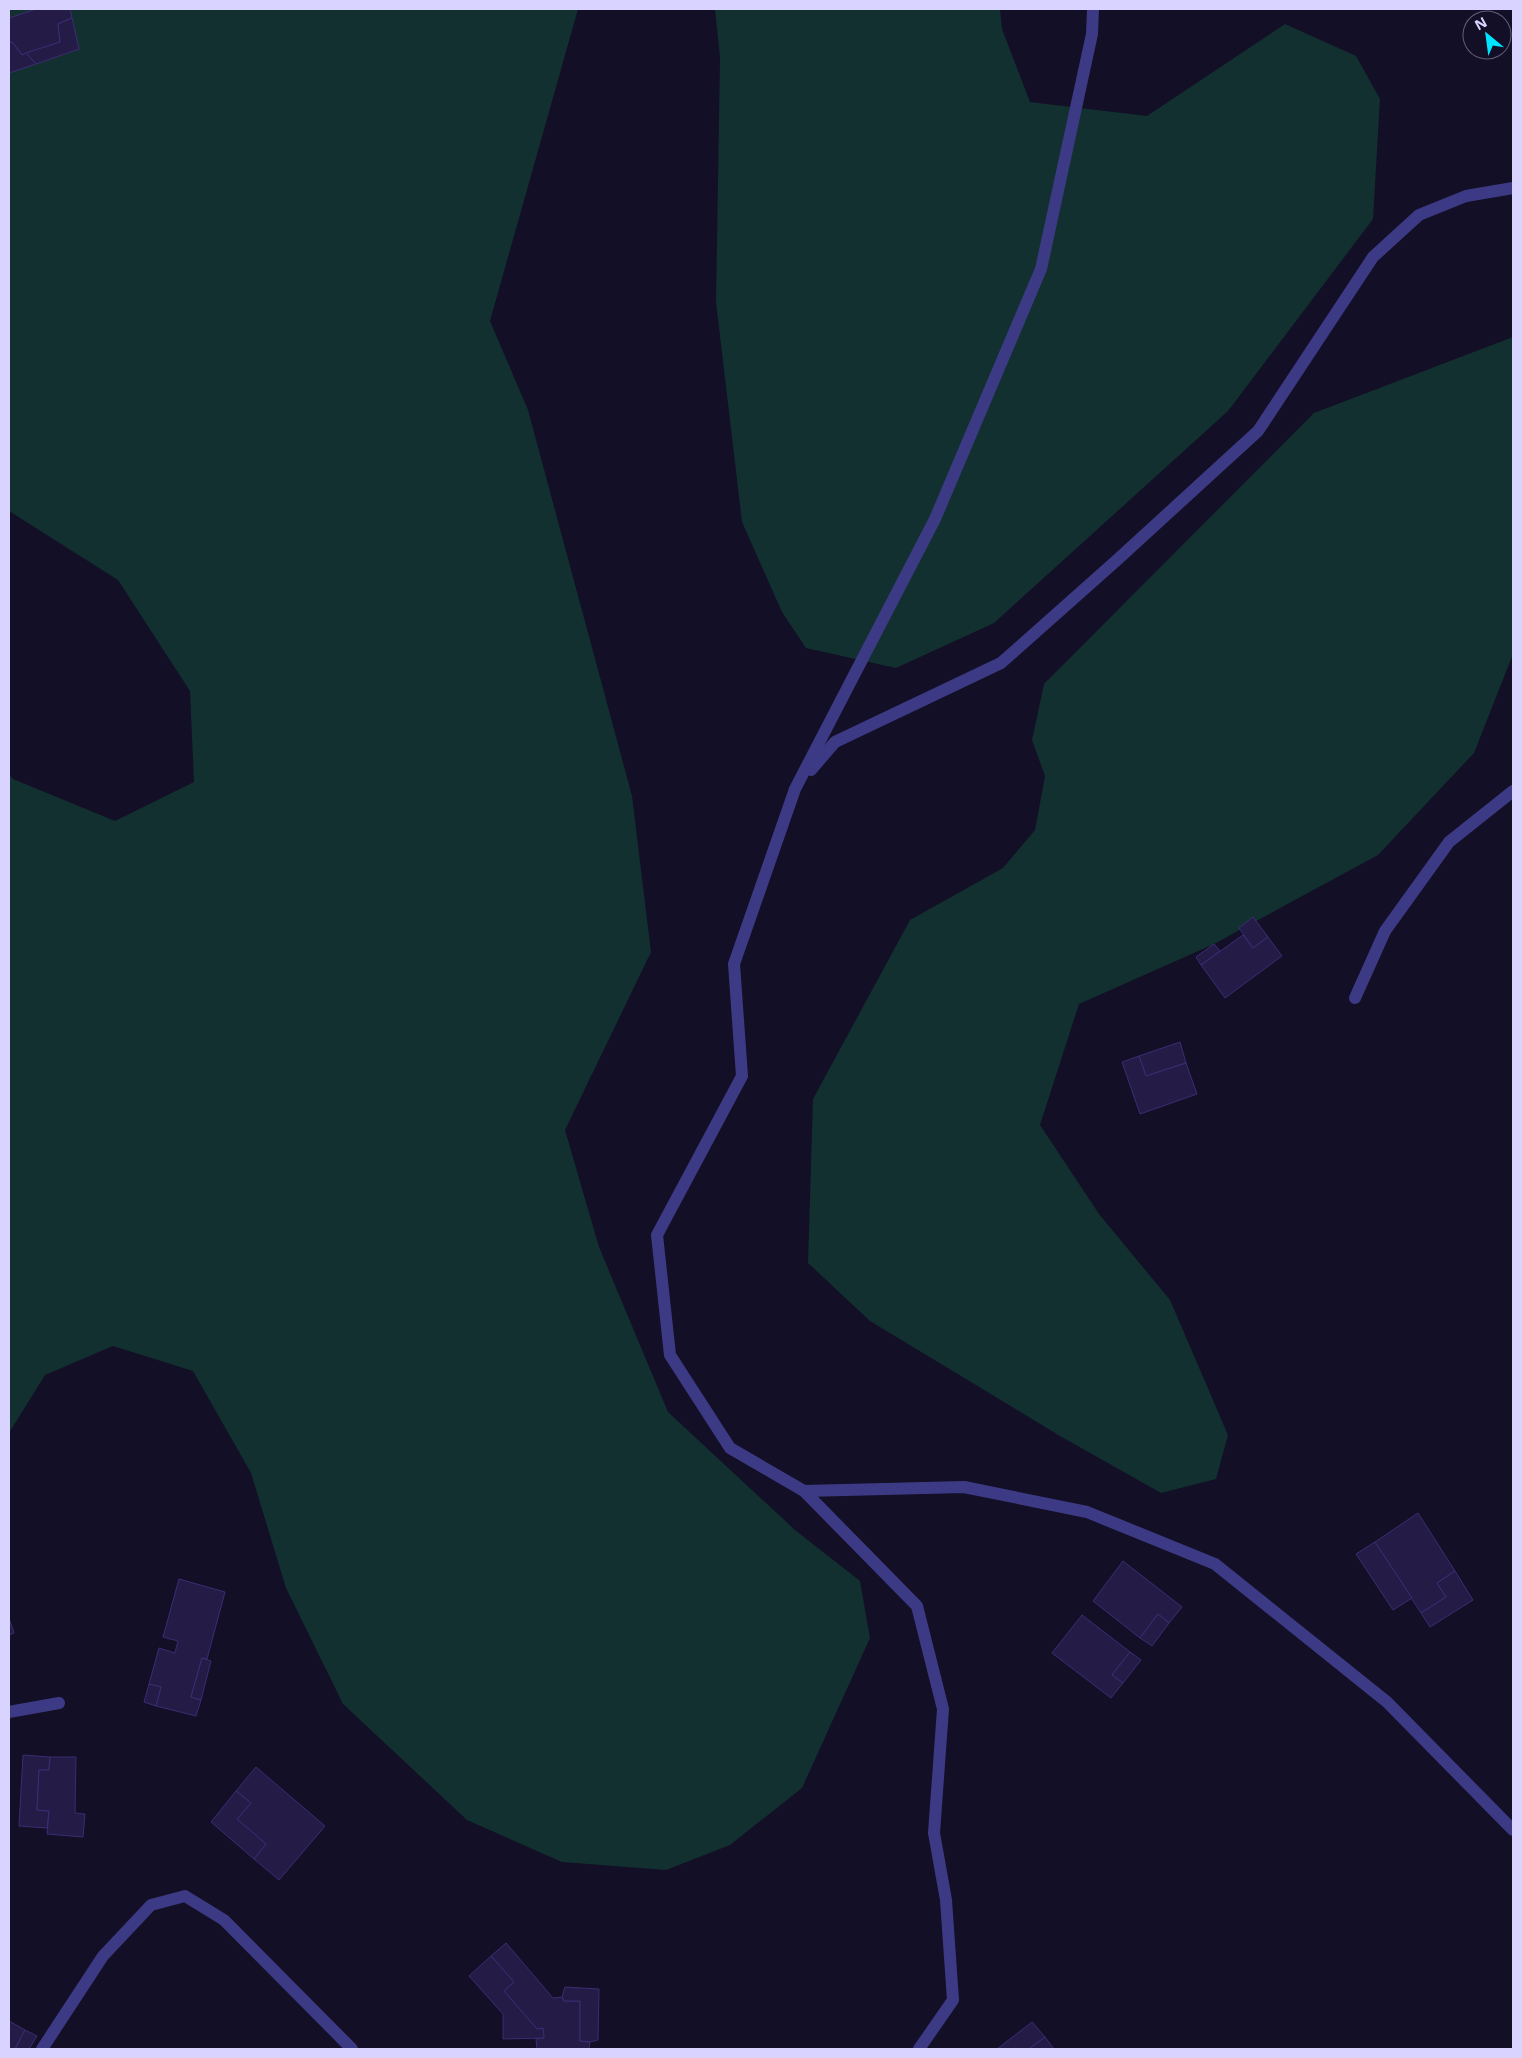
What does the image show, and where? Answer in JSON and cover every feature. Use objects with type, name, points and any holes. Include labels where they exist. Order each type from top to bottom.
[{"type":"street","points":[[919,2049],[953,2000],[946,1900],[934,1833],[943,1709],[917,1606],[804,1491],[730,1448],[670,1355],[657,1236],[742,1076],[734,964],[795,789],[935,519],[1041,269],[1092,34],[1092,9]]},
{"type":"street","points":[[795,789],[835,742],[1001,663],[1258,431],[1374,257],[1419,215],[1466,196],[1513,188]]},
{"type":"street","points":[[1355,998],[1385,931],[1449,842],[1513,791]]},
{"type":"street","points":[[804,1491],[964,1487],[1087,1512],[1215,1564],[1387,1702],[1513,1830]]},
{"type":"street","points":[[9,1712],[59,1703]]},
{"type":"street","points":[[42,2049],[103,1956],[151,1905],[184,1896],[224,1920],[352,2049]]},
{"type":"green space","points":[[9,9],[578,9],[490,321],[528,410],[632,796],[651,952],[565,1130],[599,1247],[668,1412],[795,1530],[860,1581],[870,1638],[802,1788],[730,1845],[666,1870],[562,1862],[467,1820],[343,1704],[286,1588],[251,1473],[193,1371],[113,1346],[45,1375],[9,1433],[9,774],[13,779],[115,821],[194,782],[190,691],[118,580],[9,511]]},
{"type":"green space","points":[[715,9],[1000,9],[1002,29],[1030,102],[1147,116],[1285,24],[1356,56],[1380,99],[1373,219],[1228,411],[994,623],[896,668],[806,648],[782,612],[742,522],[716,302],[720,57]]},
{"type":"green space","points":[[1513,337],[1513,654],[1474,753],[1378,855],[1214,944],[1079,1004],[1040,1125],[1099,1214],[1170,1300],[1228,1435],[1216,1479],[1161,1493],[1060,1436],[870,1321],[808,1263],[813,1099],[910,920],[1003,868],[1035,830],[1045,776],[1032,740],[1044,684],[1314,413]]},
{"type":"building","points":[[36,9],[70,9],[72,18],[58,24],[60,42],[22,55],[12,42],[9,43],[9,18]]},
{"type":"building","points":[[72,18],[79,49],[36,64],[26,53],[60,42],[58,24]]},
{"type":"building","points":[[12,42],[22,55],[26,53],[36,64],[9,73],[9,43]]},
{"type":"building","points":[[1253,917],[1268,937],[1253,948],[1239,928]]},
{"type":"building","points":[[1243,935],[1253,948],[1268,937],[1282,956],[1225,998],[1201,965]]},
{"type":"building","points":[[1214,944],[1220,951],[1201,965],[1196,957]]},
{"type":"building","points":[[1180,1042],[1186,1063],[1146,1076],[1139,1056]]},
{"type":"building","points":[[1139,1056],[1146,1076],[1186,1063],[1197,1094],[1140,1114],[1122,1062]]},
{"type":"building","points":[[1418,1513],[1455,1571],[1437,1583],[1446,1597],[1421,1613],[1375,1542]]},
{"type":"building","points":[[1375,1542],[1412,1598],[1393,1610],[1356,1554]]},
{"type":"building","points":[[1123,1561],[1182,1607],[1169,1623],[1158,1614],[1140,1638],[1093,1601]]},
{"type":"building","points":[[1455,1571],[1473,1600],[1430,1627],[1421,1613],[1446,1597],[1437,1583]]},
{"type":"building","points":[[179,1579],[225,1592],[207,1659],[202,1658],[191,1697],[201,1700],[196,1716],[156,1706],[161,1687],[149,1684],[159,1648],[175,1653],[178,1641],[163,1637]]},
{"type":"building","points":[[1158,1614],[1169,1623],[1152,1646],[1140,1638]]},
{"type":"building","points":[[1082,1615],[1130,1652],[1112,1675],[1123,1683],[1111,1698],[1052,1653]]},
{"type":"building","points":[[9,1618],[14,1633],[9,1635]]},
{"type":"building","points":[[1130,1652],[1141,1660],[1123,1683],[1112,1675]]},
{"type":"building","points":[[202,1658],[211,1661],[201,1700],[191,1697]]},
{"type":"building","points":[[149,1684],[161,1687],[156,1706],[144,1702]]},
{"type":"building","points":[[23,1755],[50,1757],[49,1770],[39,1770],[37,1810],[49,1811],[47,1828],[19,1826]]},
{"type":"building","points":[[50,1757],[76,1757],[75,1813],[85,1814],[83,1837],[47,1834],[49,1811],[37,1810],[39,1770],[49,1770]]},
{"type":"building","points":[[256,1767],[325,1826],[279,1880],[254,1859],[266,1844],[237,1819],[251,1803],[236,1791]]},
{"type":"building","points":[[236,1791],[251,1803],[237,1819],[266,1844],[254,1859],[211,1822]]},
{"type":"building","points":[[506,1943],[553,1998],[562,1997],[564,2001],[580,2001],[580,2041],[590,2042],[589,2049],[537,2049],[536,2039],[544,2038],[543,2028],[537,2029],[504,1991],[514,1982],[491,1956]]},
{"type":"building","points":[[491,1956],[514,1982],[504,1991],[537,2029],[543,2028],[544,2038],[503,2039],[503,2014],[469,1976]]},
{"type":"building","points":[[565,1987],[599,1989],[598,2040],[590,2042],[580,2041],[580,2001],[564,2001],[562,1997]]},
{"type":"building","points":[[9,2021],[25,2030],[15,2049],[9,2049]]},
{"type":"building","points":[[1032,2022],[1045,2037],[1029,2049],[997,2049]]},
{"type":"building","points":[[25,2030],[37,2036],[29,2049],[15,2049]]},
{"type":"building","points":[[1045,2037],[1054,2049],[1029,2049]]}]
